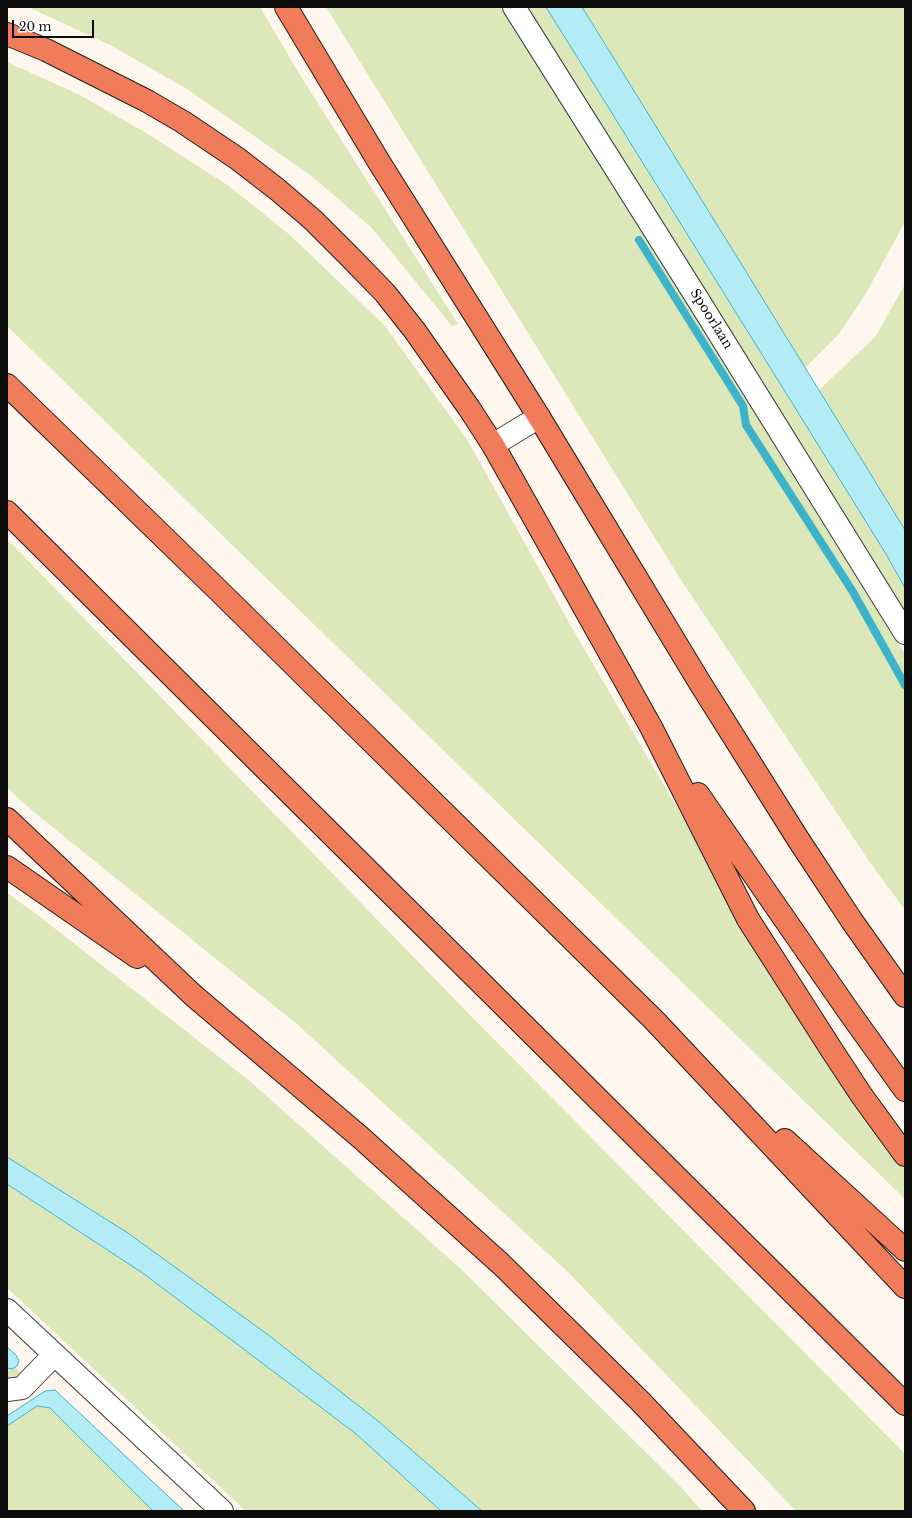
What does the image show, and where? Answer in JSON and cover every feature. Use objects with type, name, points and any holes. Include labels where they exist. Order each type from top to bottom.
[{"type":"highway","points":[[290,14],[379,162],[539,417],[700,683],[798,839],[852,921],[905,996]]},
{"type":"highway","points":[[7,34],[46,50],[92,72],[147,101],[183,122],[238,159],[313,220],[385,294],[415,330],[493,445],[651,727],[748,919],[862,1096],[905,1155]]},
{"type":"highway","points":[[7,385],[211,583],[654,1020],[905,1250]]},
{"type":"highway","points":[[7,512],[905,1404]]},
{"type":"highway","points":[[651,727],[828,983],[884,1063],[905,1090]]},
{"type":"highway","points":[[7,819],[194,996],[360,1136],[496,1260],[640,1402],[744,1511]]},
{"type":"highway","points":[[7,867],[194,996]]},
{"type":"highway","points":[[654,1020],[905,1287]]},
{"type":"street","name":"Spoorlaan","points":[[514,7],[706,311],[905,633]]},
{"type":"street","points":[[493,445],[539,417]]},
{"type":"street","points":[[7,1310],[222,1511]]},
{"type":"street","points":[[7,1390],[22,1388],[54,1355]]},
{"type":"green space","points":[[28,7],[260,7],[300,75],[458,324],[452,326],[371,227],[310,175],[187,89],[110,45]]},
{"type":"green space","points":[[326,7],[504,7],[877,605],[905,654],[905,910],[871,864],[681,580]]},
{"type":"green space","points":[[527,7],[546,7],[886,554],[905,588],[905,615]]},
{"type":"green space","points":[[582,7],[905,7],[905,222],[865,295],[839,334],[805,368]]},
{"type":"green space","points":[[7,62],[78,94],[143,131],[229,186],[290,235],[385,326],[468,441],[576,635],[692,833],[758,955],[804,1022],[905,1159],[905,1199],[7,326]]},
{"type":"green space","points":[[905,284],[905,530],[819,390],[876,336]]},
{"type":"green space","points":[[7,539],[469,1014],[905,1454],[905,1511],[796,1511],[568,1272],[298,1025],[35,813],[7,788]]},
{"type":"green space","points":[[7,893],[39,916],[251,1082],[462,1270],[679,1485],[702,1511],[482,1511],[378,1421],[267,1334],[128,1233],[7,1157]]},
{"type":"green space","points":[[7,1184],[144,1274],[355,1433],[441,1511],[246,1511],[7,1288]]},
{"type":"green space","points":[[7,1360],[24,1375],[7,1382]]},
{"type":"green space","points":[[37,1406],[50,1408],[153,1511],[7,1511],[7,1426]]},
{"type":"water","points":[[546,7],[582,7],[750,278],[905,530],[905,588],[886,554]]},
{"type":"water","points":[[7,1157],[128,1233],[267,1334],[378,1421],[482,1511],[441,1511],[355,1433],[144,1274],[7,1184]]},
{"type":"water","points":[[7,1347],[16,1355],[19,1361],[17,1366],[12,1369],[7,1368]]},
{"type":"water","points":[[55,1390],[184,1511],[153,1511],[50,1408],[37,1406],[7,1426],[7,1416],[45,1391]]},
{"type":"waterway","points":[[639,240],[743,406],[746,425],[853,592],[905,685]]}]
